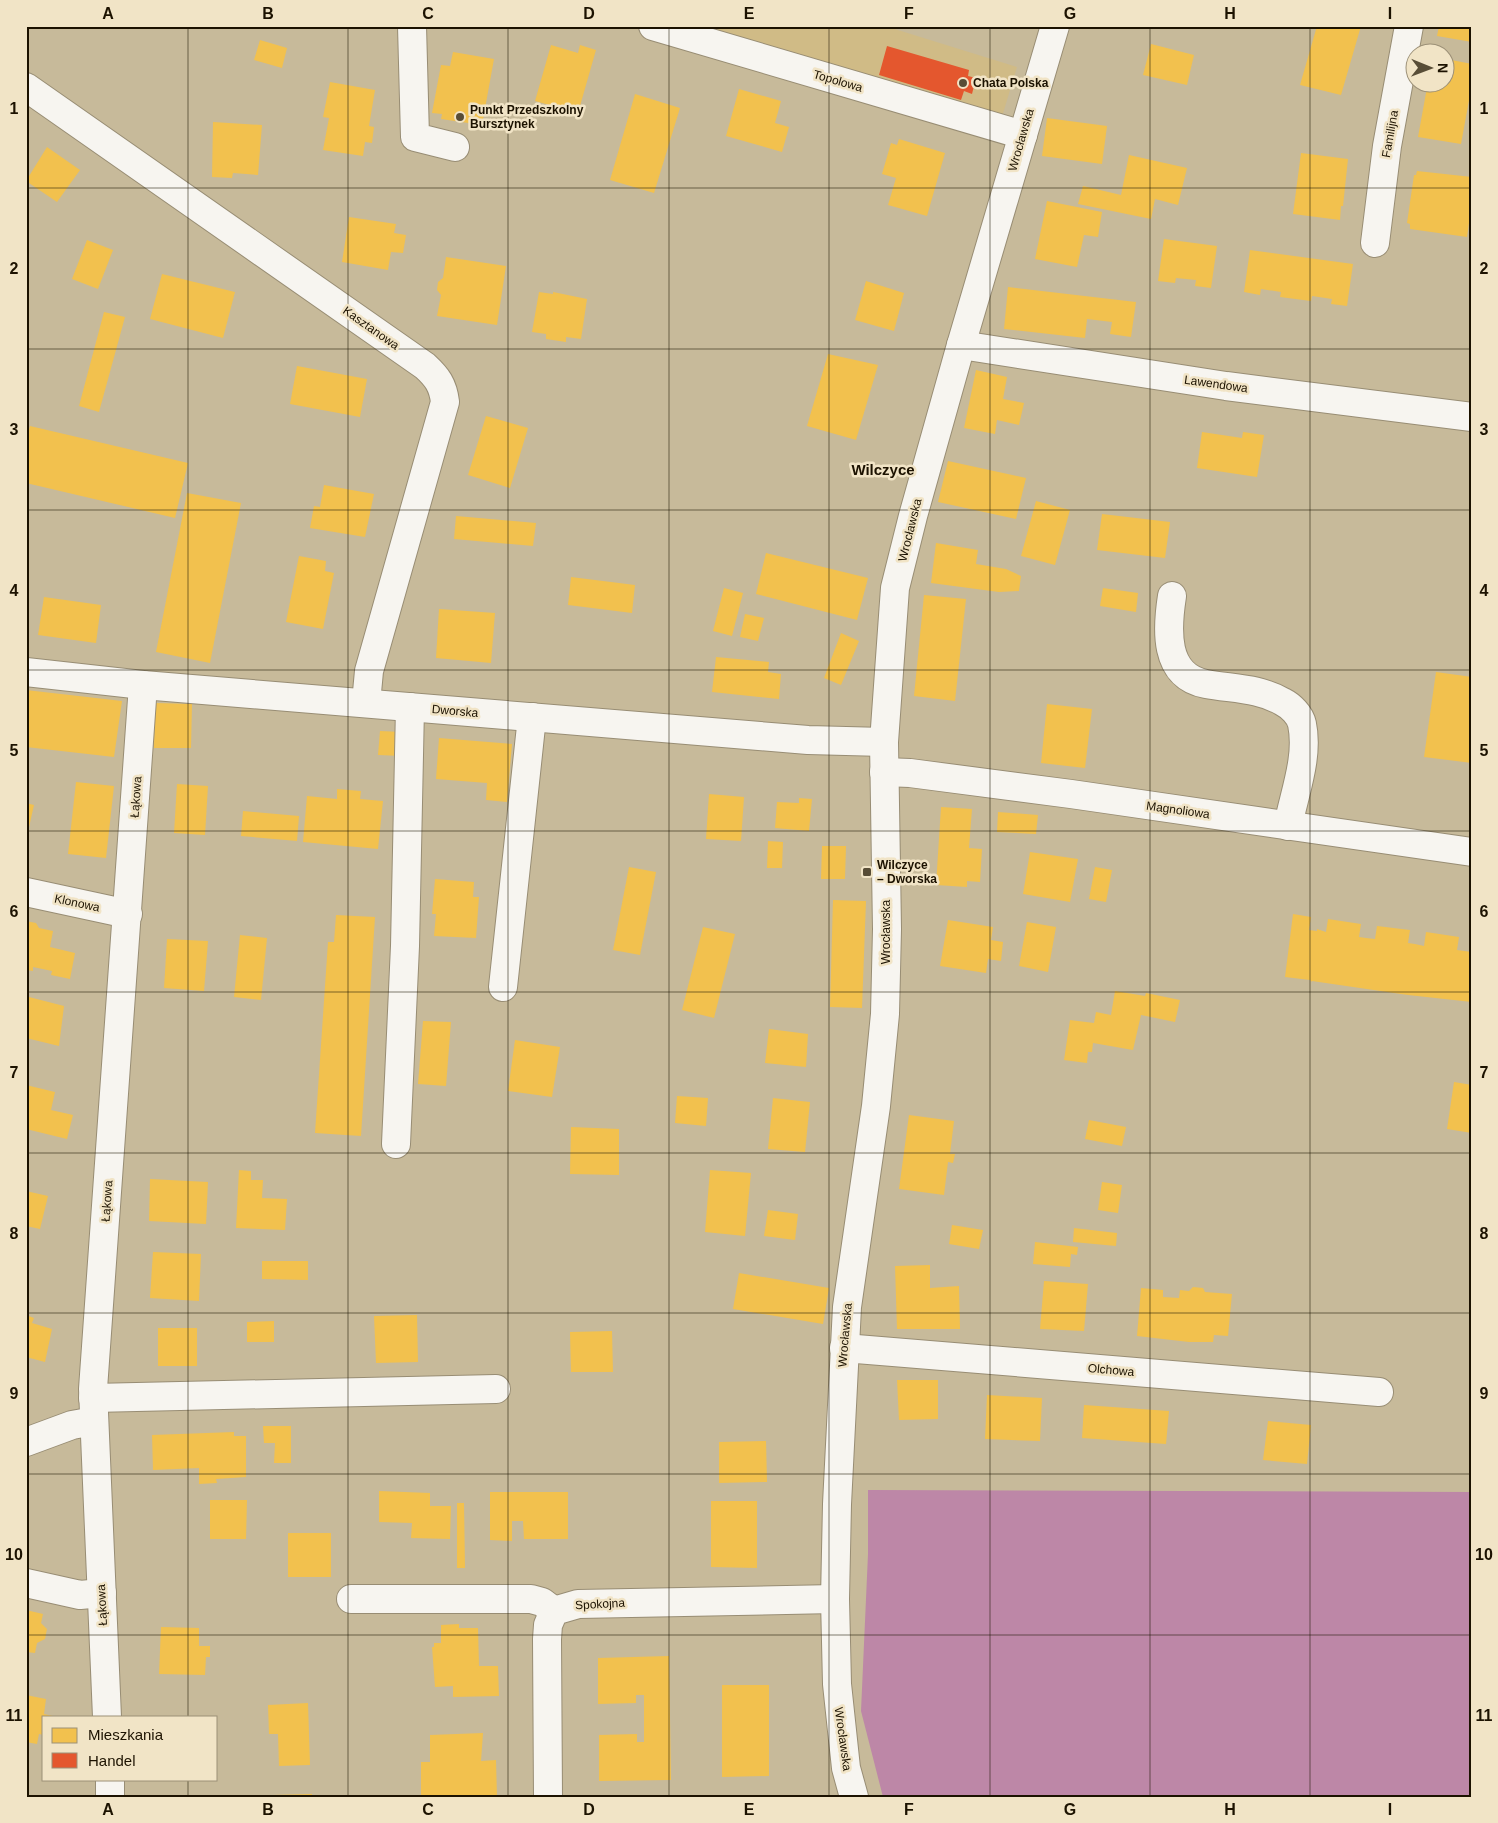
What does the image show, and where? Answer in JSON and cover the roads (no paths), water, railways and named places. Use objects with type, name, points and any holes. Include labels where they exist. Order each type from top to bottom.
[{"type":"street","points":[[412,26],[415,137],[455,147]]},
{"type":"street","name":"Topolowa","points":[[652,26],[1022,135]]},
{"type":"street","name":"Wrocławska","points":[[854,1797],[846,1768],[840,1724],[835,1599],[839,1425],[844,1348],[859,1216],[876,1106],[885,1014],[887,929],[884,742],[895,588],[912,516],[1055,26]]},
{"type":"street","name":"Familijna","points":[[1375,242],[1387,146],[1410,26]]},
{"type":"street","name":"Kasztanowa","points":[[26,87],[425,366],[438,379],[444,389],[445,402],[369,671],[366,703]]},
{"type":"street","name":"Lawendowa","points":[[961,345],[1217,384],[1472,417]]},
{"type":"street","points":[[1172,596],[1168,634],[1174,661],[1183,673],[1206,684],[1236,687],[1271,694],[1295,711],[1302,723],[1304,741],[1302,763],[1288,826]]},
{"type":"street","name":"Dworska","points":[[26,672],[143,685],[808,740],[884,742]]},
{"type":"street","name":"Łąkowa","points":[[107,1716],[94,1409],[143,685]]},
{"type":"street","points":[[396,1144],[405,946],[410,707]]},
{"type":"street","points":[[503,987],[532,717]]},
{"type":"street","name":"Magnoliowa","points":[[884,772],[910,773],[1052,791],[1472,852]]},
{"type":"street","name":"Klonowa","points":[[26,892],[128,914]]},
{"type":"street","name":"Olchowa","points":[[844,1348],[1379,1392]]},
{"type":"street","points":[[26,1442],[72,1425],[94,1409],[496,1389]]},
{"type":"street","points":[[26,1583],[80,1595],[102,1593]]},
{"type":"street","points":[[351,1599],[531,1599],[542,1602],[554,1611],[548,1624],[547,1639],[548,1797]]},
{"type":"street","name":"Spokojna","points":[[554,1611],[578,1604],[835,1599]]},
{"type":"street","points":[[110,1780],[110,1797]]},
{"type":"place","name":"Chata Polska","points":[[963,83]]},
{"type":"place","name":"Punkt Przedszkolny Bursztynek","points":[[460,117]]},
{"type":"place","name":"Wilczyce – Dworska","points":[[867,872]]},
{"type":"district","name":"Wilczyce","points":[[883,470]]}]
